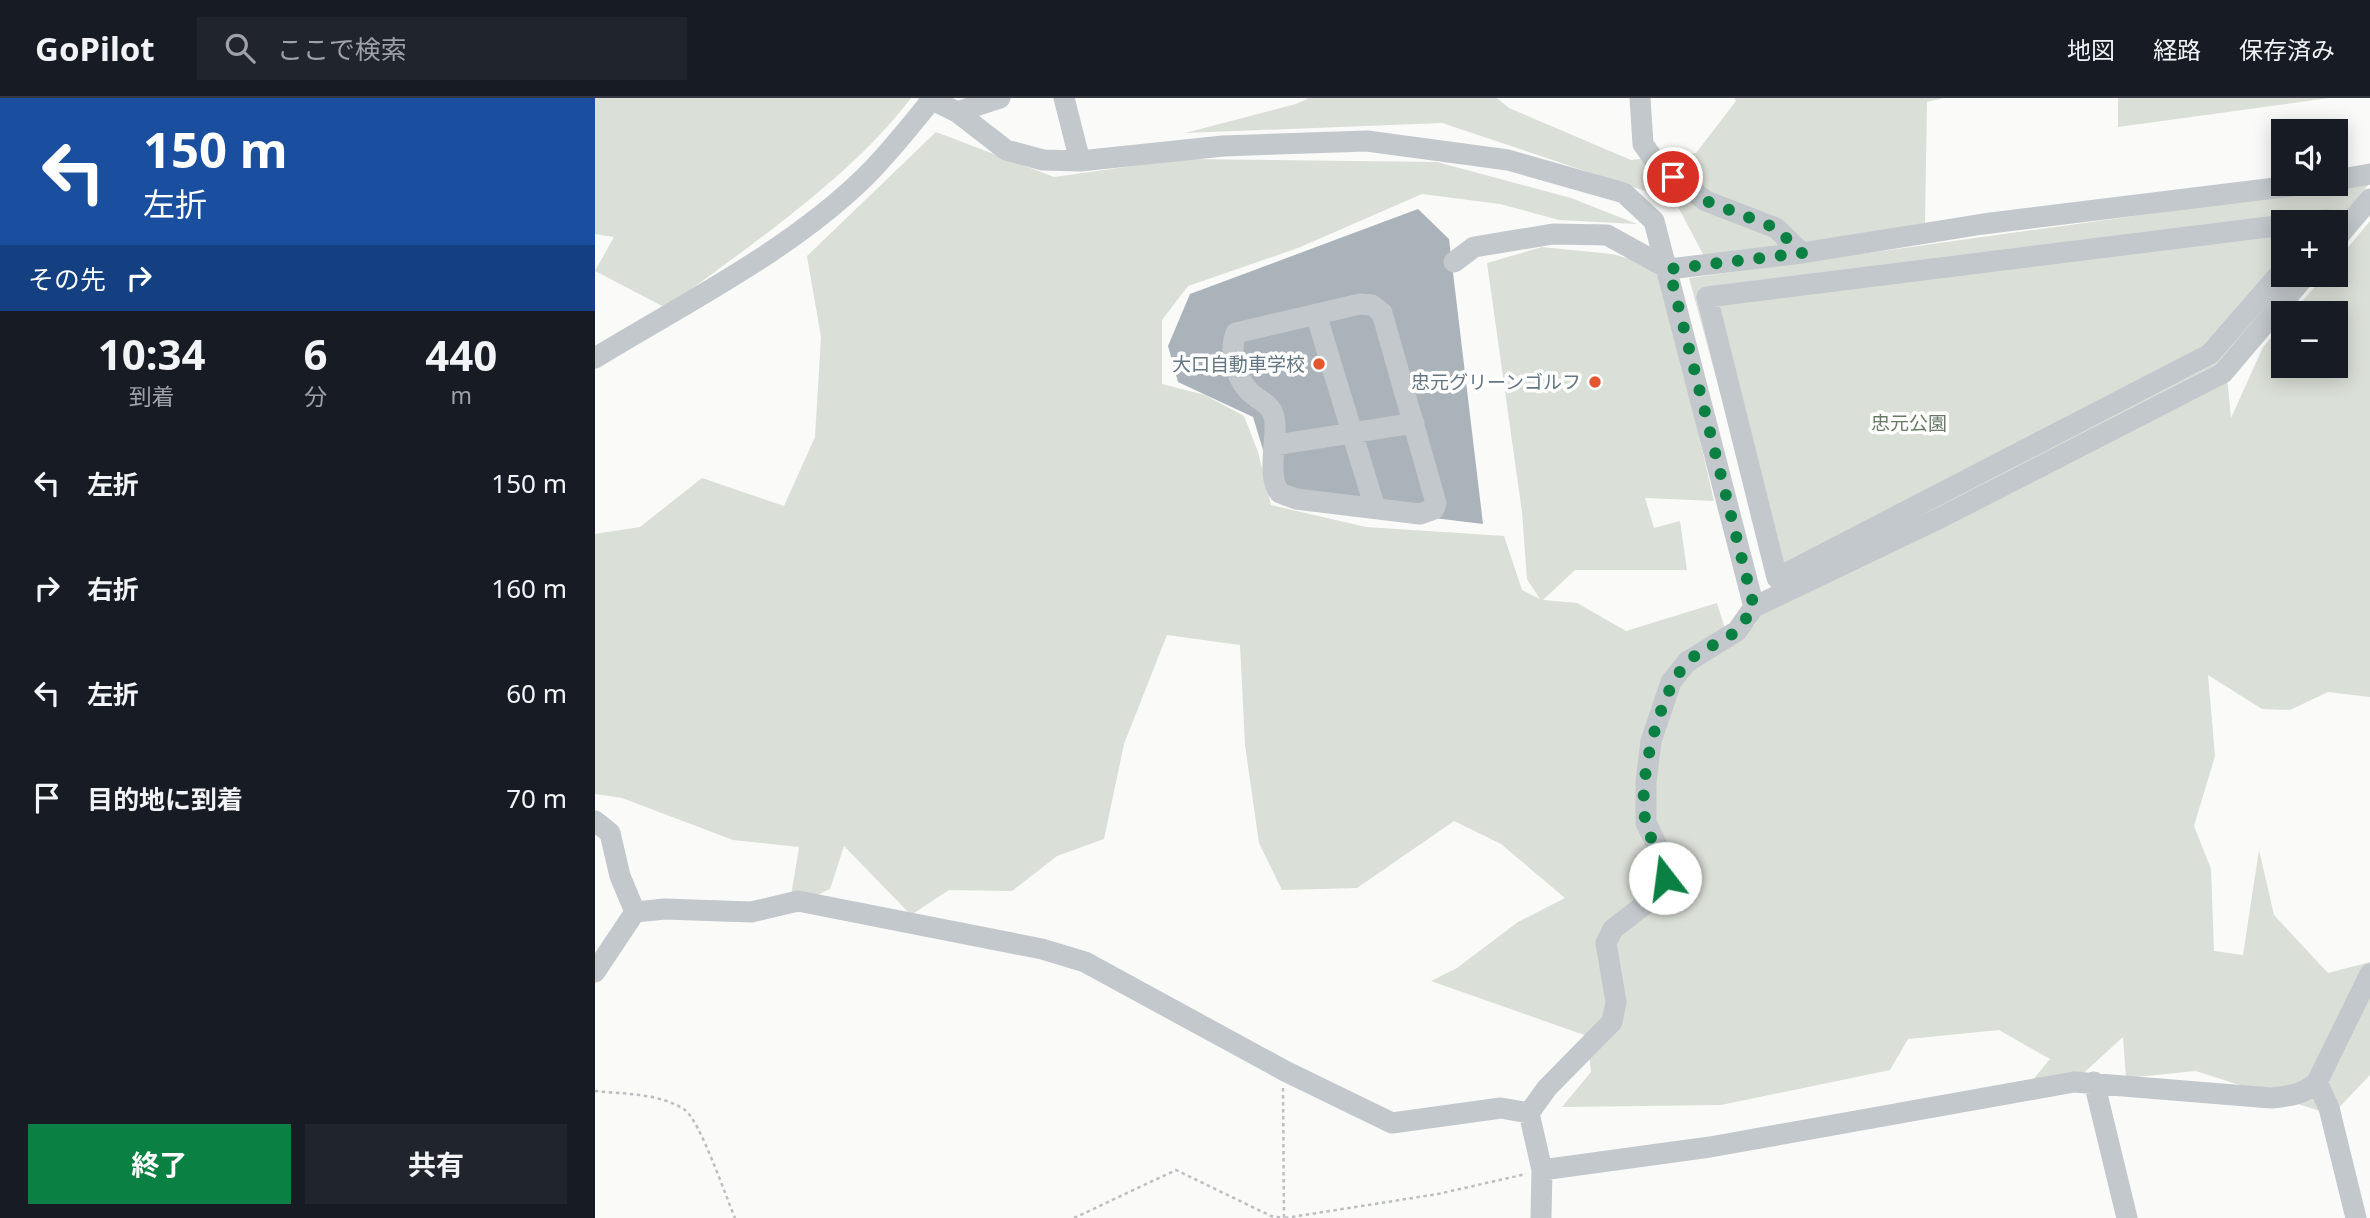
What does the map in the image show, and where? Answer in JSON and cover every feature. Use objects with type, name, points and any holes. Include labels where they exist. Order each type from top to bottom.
[{"type":"street","points":[[957,112],[1000,98]]},
{"type":"street","points":[[1064,98],[1080,162]]},
{"type":"street","points":[[1640,98],[1643,144],[1657,164],[1706,201],[1776,228],[1802,253]]},
{"type":"street","points":[[595,358],[779,245],[821,213],[866,176],[931,99],[957,112],[1006,150],[1043,160],[1080,162],[1223,146],[1367,141],[1508,160],[1623,193],[1654,221],[1669,269],[1754,607]]},
{"type":"street","points":[[2348,178],[2370,174]]},
{"type":"street","points":[[1454,262],[1474,247],[1553,234],[1607,235],[1669,269],[1802,253],[1983,224],[2271,188]]},
{"type":"street","points":[[2348,225],[2370,199]]},
{"type":"street","points":[[2271,227],[1707,297],[1777,578],[2210,354],[2271,284]]},
{"type":"street","points":[[1541,1218],[1542,1170],[1529,1113],[1547,1088],[1612,1022],[1616,1002],[1606,943],[1612,929],[1661,892],[1665,878],[1664,859],[1646,823],[1646,782],[1651,741],[1671,682],[1687,662],[1737,631],[1754,607],[1917,529],[2223,373],[2296,287]]},
{"type":"street","points":[[1360,304],[1372,305],[1382,313],[1436,503],[1434,509],[1420,514],[1296,499],[1280,493],[1274,478],[1276,445],[1272,410],[1267,401],[1248,391],[1237,373],[1233,340],[1236,333],[1245,328],[1316,314],[1360,304]]},
{"type":"street","points":[[1316,314],[1375,508]]},
{"type":"street","points":[[1276,445],[1414,423]]},
{"type":"street","points":[[595,821],[610,832],[620,876],[635,912]]},
{"type":"street","points":[[635,912],[665,909],[751,912],[797,901],[1042,949],[1085,961],[1285,1071],[1392,1123],[1501,1108],[1529,1113]]},
{"type":"street","points":[[595,972],[635,912]]},
{"type":"street","points":[[1542,1170],[1710,1147],[1999,1094],[2094,1082],[2271,1098],[2304,1093],[2317,1082],[2370,974]]},
{"type":"street","points":[[2094,1082],[2127,1218]]},
{"type":"street","points":[[2317,1082],[2329,1108],[2356,1218]]},
{"type":"street","points":[[2361,1218],[2370,1217]]},
{"type":"path","points":[[1284,1218],[1281,1100],[1285,1071]]},
{"type":"path","points":[[595,1091],[646,1096],[686,1111],[697,1128],[735,1218]]},
{"type":"path","points":[[1074,1218],[1176,1170],[1271,1216],[1284,1218],[1438,1194],[1542,1170]]},
{"type":"green space","points":[[595,98],[911,98],[886,128],[828,184],[666,308],[595,271],[614,237],[595,234]]},
{"type":"green space","points":[[1309,98],[1497,98],[1509,108],[1631,160],[1696,153],[1736,101],[1734,98],[1944,98],[1927,102],[1925,225],[1706,260],[1675,201],[1442,123],[1185,133],[1296,104]]},
{"type":"green space","points":[[2118,98],[2329,98],[2118,127]]},
{"type":"green space","name":"忠元公園","points":[[936,132],[1054,177],[1183,159],[1437,162],[1571,198],[1637,224],[1559,220],[1500,204],[1422,194],[1298,248],[1188,286],[1162,320],[1162,384],[1205,395],[1244,416],[1258,452],[1271,505],[1366,527],[1504,536],[1522,590],[1540,599],[1527,579],[1522,512],[1487,263],[1542,247],[1612,254],[1660,267],[1714,501],[1645,498],[1654,528],[1680,521],[1687,570],[1575,570],[1543,600],[1577,603],[1626,631],[1717,603],[1728,639],[1755,625],[1772,583],[1689,278],[2277,196],[2348,196],[2348,186],[2370,183],[2348,210],[2271,210],[2271,287],[2283,287],[2225,355],[2231,418],[2263,347],[2271,338],[2271,378],[2348,378],[2348,301],[2302,301],[2315,287],[2348,287],[2348,248],[2370,221],[2370,697],[2328,692],[2290,710],[2262,709],[2208,675],[2215,756],[2194,826],[2211,869],[2214,951],[2243,955],[2259,850],[2274,915],[2328,973],[2370,962],[2370,1075],[2332,1115],[2196,1071],[2126,1078],[2123,1037],[2077,1079],[2027,1087],[2050,1059],[1999,1030],[1908,1039],[1890,1070],[1721,1105],[1562,1107],[1591,1072],[1587,1036],[1431,981],[1457,968],[1518,922],[1565,898],[1501,844],[1454,821],[1357,888],[1282,890],[1259,843],[1245,745],[1240,645],[1167,635],[1124,744],[1104,839],[1057,856],[1012,891],[949,890],[911,915],[844,846],[830,889],[789,908],[799,847],[733,840],[622,798],[595,794],[595,534],[640,527],[702,478],[784,506],[815,437],[821,337],[807,256]]},
{"type":"building","name":"大口自動車学校","points":[[1418,209],[1449,239],[1483,524],[1278,499],[1253,417],[1178,382],[1168,346],[1190,294]]},
{"type":"place","name":"大口自動車学校","points":[[1319,364]]},
{"type":"place","name":"忠元グリーンゴルフ","points":[[1595,382]]},
{"type":"route","points":[[1665,878],[1664,859],[1646,823],[1646,782],[1651,741],[1671,682],[1687,662],[1737,631],[1754,607],[1669,269],[1802,253],[1776,228],[1706,201],[1673,177]]}]
